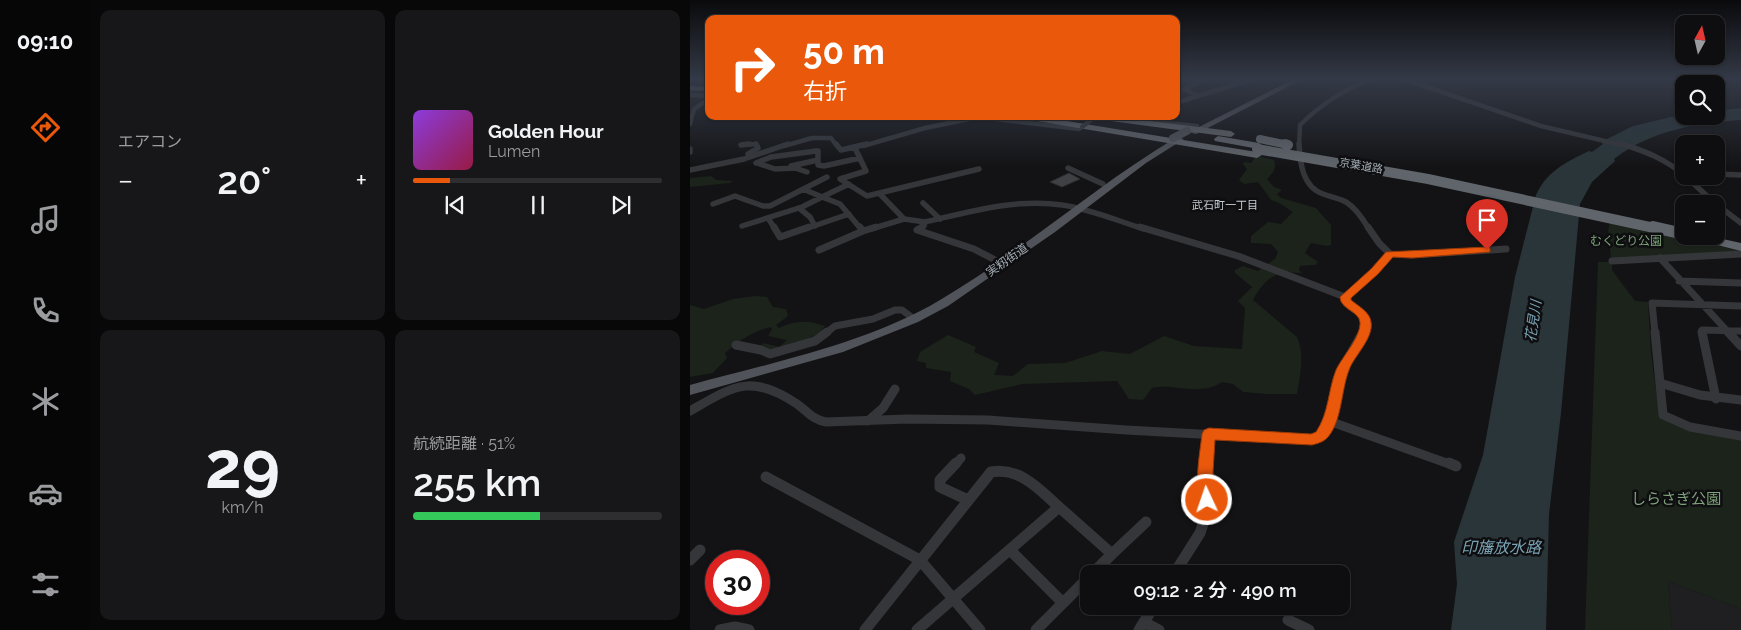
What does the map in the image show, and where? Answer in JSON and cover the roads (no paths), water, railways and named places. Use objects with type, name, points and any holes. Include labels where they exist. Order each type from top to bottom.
[{"type":"highway","points":[[1046,120],[1174,140],[1258,147]]},
{"type":"highway","name":"京葉道路","points":[[1064,120],[1258,147]]},
{"type":"highway","name":"京葉道路","points":[[1082,120],[1258,147],[1494,191],[1675,228]]},
{"type":"highway","points":[[1121,120],[1194,129],[1258,147]]},
{"type":"highway","name":"京葉道路","points":[[1494,191],[1675,232]]},
{"type":"highway","points":[[1725,239],[1741,243]]},
{"type":"highway","points":[[1725,244],[1741,248]]},
{"type":"main road","name":"実籾街道","points":[[690,383],[834,342],[911,317],[1075,208],[1103,184],[1174,140],[1235,108]]},
{"type":"main road","name":"実籾街道","points":[[1194,129],[1238,108]]},
{"type":"main road","name":"実籾街道","points":[[690,390],[838,349],[944,303],[1075,208],[1174,140]]},
{"type":"street","points":[[690,124],[695,108]]},
{"type":"street","points":[[1320,108],[1300,125],[1300,165],[1314,190],[1352,206],[1373,233],[1378,243],[1390,254],[1412,255],[1506,249]]},
{"type":"street","points":[[1490,108],[1545,127],[1601,139],[1635,149],[1660,159],[1675,169]]},
{"type":"street","points":[[690,170],[746,159],[777,148],[820,137],[831,138],[841,150],[925,128],[964,120]]},
{"type":"street","points":[[1004,120],[1079,129],[1091,120]]},
{"type":"street","points":[[1158,120],[1194,129]]},
{"type":"street","points":[[690,170],[751,153],[758,148],[756,144],[752,143],[741,145]]},
{"type":"street","points":[[840,179],[866,171],[854,148]]},
{"type":"street","points":[[756,163],[771,157],[816,151],[818,151],[818,165],[824,166],[860,158]]},
{"type":"street","points":[[746,159],[775,168],[799,169],[807,172]]},
{"type":"street","points":[[787,169],[792,165],[818,160]]},
{"type":"street","points":[[1068,168],[1103,184]]},
{"type":"street","points":[[713,204],[735,196],[767,206],[825,177],[840,179],[865,196],[979,170]]},
{"type":"street","points":[[1725,174],[1741,175]]},
{"type":"street","points":[[742,226],[799,208],[849,184]]},
{"type":"street","points":[[1695,185],[1706,195]]},
{"type":"street","points":[[803,189],[840,204],[863,231]]},
{"type":"street","points":[[880,194],[904,219]]},
{"type":"street","points":[[923,203],[940,219]]},
{"type":"street","points":[[819,250],[863,231],[904,219],[925,222],[989,207],[1043,203],[1059,204],[1139,226],[1198,246],[1238,256],[1345,297]]},
{"type":"street","points":[[799,208],[810,217],[815,226]]},
{"type":"street","points":[[1725,211],[1741,223]]},
{"type":"street","points":[[768,218],[780,238],[849,214]]},
{"type":"street","points":[[925,222],[924,226],[917,230],[974,249],[995,260]]},
{"type":"street","points":[[1345,297],[1374,272],[1390,254]]},
{"type":"street","points":[[1612,261],[1741,254]]},
{"type":"street","points":[[1660,258],[1679,281],[1741,346]]},
{"type":"street","points":[[1679,281],[1741,283]]},
{"type":"street","points":[[690,411],[728,390],[748,384],[759,384],[776,391],[816,420],[826,422],[1029,422],[1123,430],[1312,440],[1321,436],[1329,421],[1342,370],[1363,334],[1366,323],[1364,316],[1345,301],[1345,297]]},
{"type":"street","points":[[1741,306],[1652,303],[1663,415],[1671,420],[1695,428],[1741,436]]},
{"type":"street","points":[[736,345],[761,350],[770,354],[815,341],[835,326],[874,319],[895,310],[902,310],[911,317]]},
{"type":"street","points":[[1716,398],[1702,330],[1741,331]]},
{"type":"street","points":[[1660,383],[1677,390],[1716,398],[1741,400]]},
{"type":"street","points":[[868,421],[884,406],[895,388]]},
{"type":"street","points":[[1329,421],[1456,466]]},
{"type":"street","points":[[1180,565],[1200,533],[1205,519],[1209,434]]},
{"type":"street","points":[[955,461],[940,480],[940,487],[968,500]]},
{"type":"street","points":[[865,630],[991,472],[1000,469],[1027,479],[1112,554]]},
{"type":"street","points":[[766,477],[920,560],[955,598],[980,630]]},
{"type":"street","points":[[917,630],[1059,507]]},
{"type":"street","points":[[1101,565],[1139,525]]},
{"type":"street","points":[[690,550],[700,550],[690,560]]},
{"type":"street","points":[[1010,550],[1063,604]]},
{"type":"street","points":[[1036,630],[1080,586]]},
{"type":"street","points":[[1149,615],[1142,626],[1159,630]]},
{"type":"street","points":[[1288,620],[1308,630]]},
{"type":"street","points":[[720,630],[742,627],[749,630]]},
{"type":"water","name":"印旛放水路","points":[[1741,108],[1741,120],[1725,121],[1725,110]]},
{"type":"water","name":"印旛放水路","points":[[1675,116],[1675,125],[1696,125],[1658,135],[1627,150],[1614,159],[1615,161],[1592,182],[1580,204],[1561,413],[1549,514],[1546,630],[1451,630],[1457,584],[1454,542],[1483,455],[1515,277],[1536,195],[1552,173],[1565,163],[1589,151],[1592,152],[1603,144],[1601,142],[1633,126]]},
{"type":"district","name":"武石町一丁目","points":[[1225,205]]},
{"type":"park label","name":"むくどり公園","points":[[1626,241]]},
{"type":"park label","name":"しらさぎ公園","points":[[1676,499]]},
{"type":"water label","name":"花見川","points":[[1533,321]]}]
